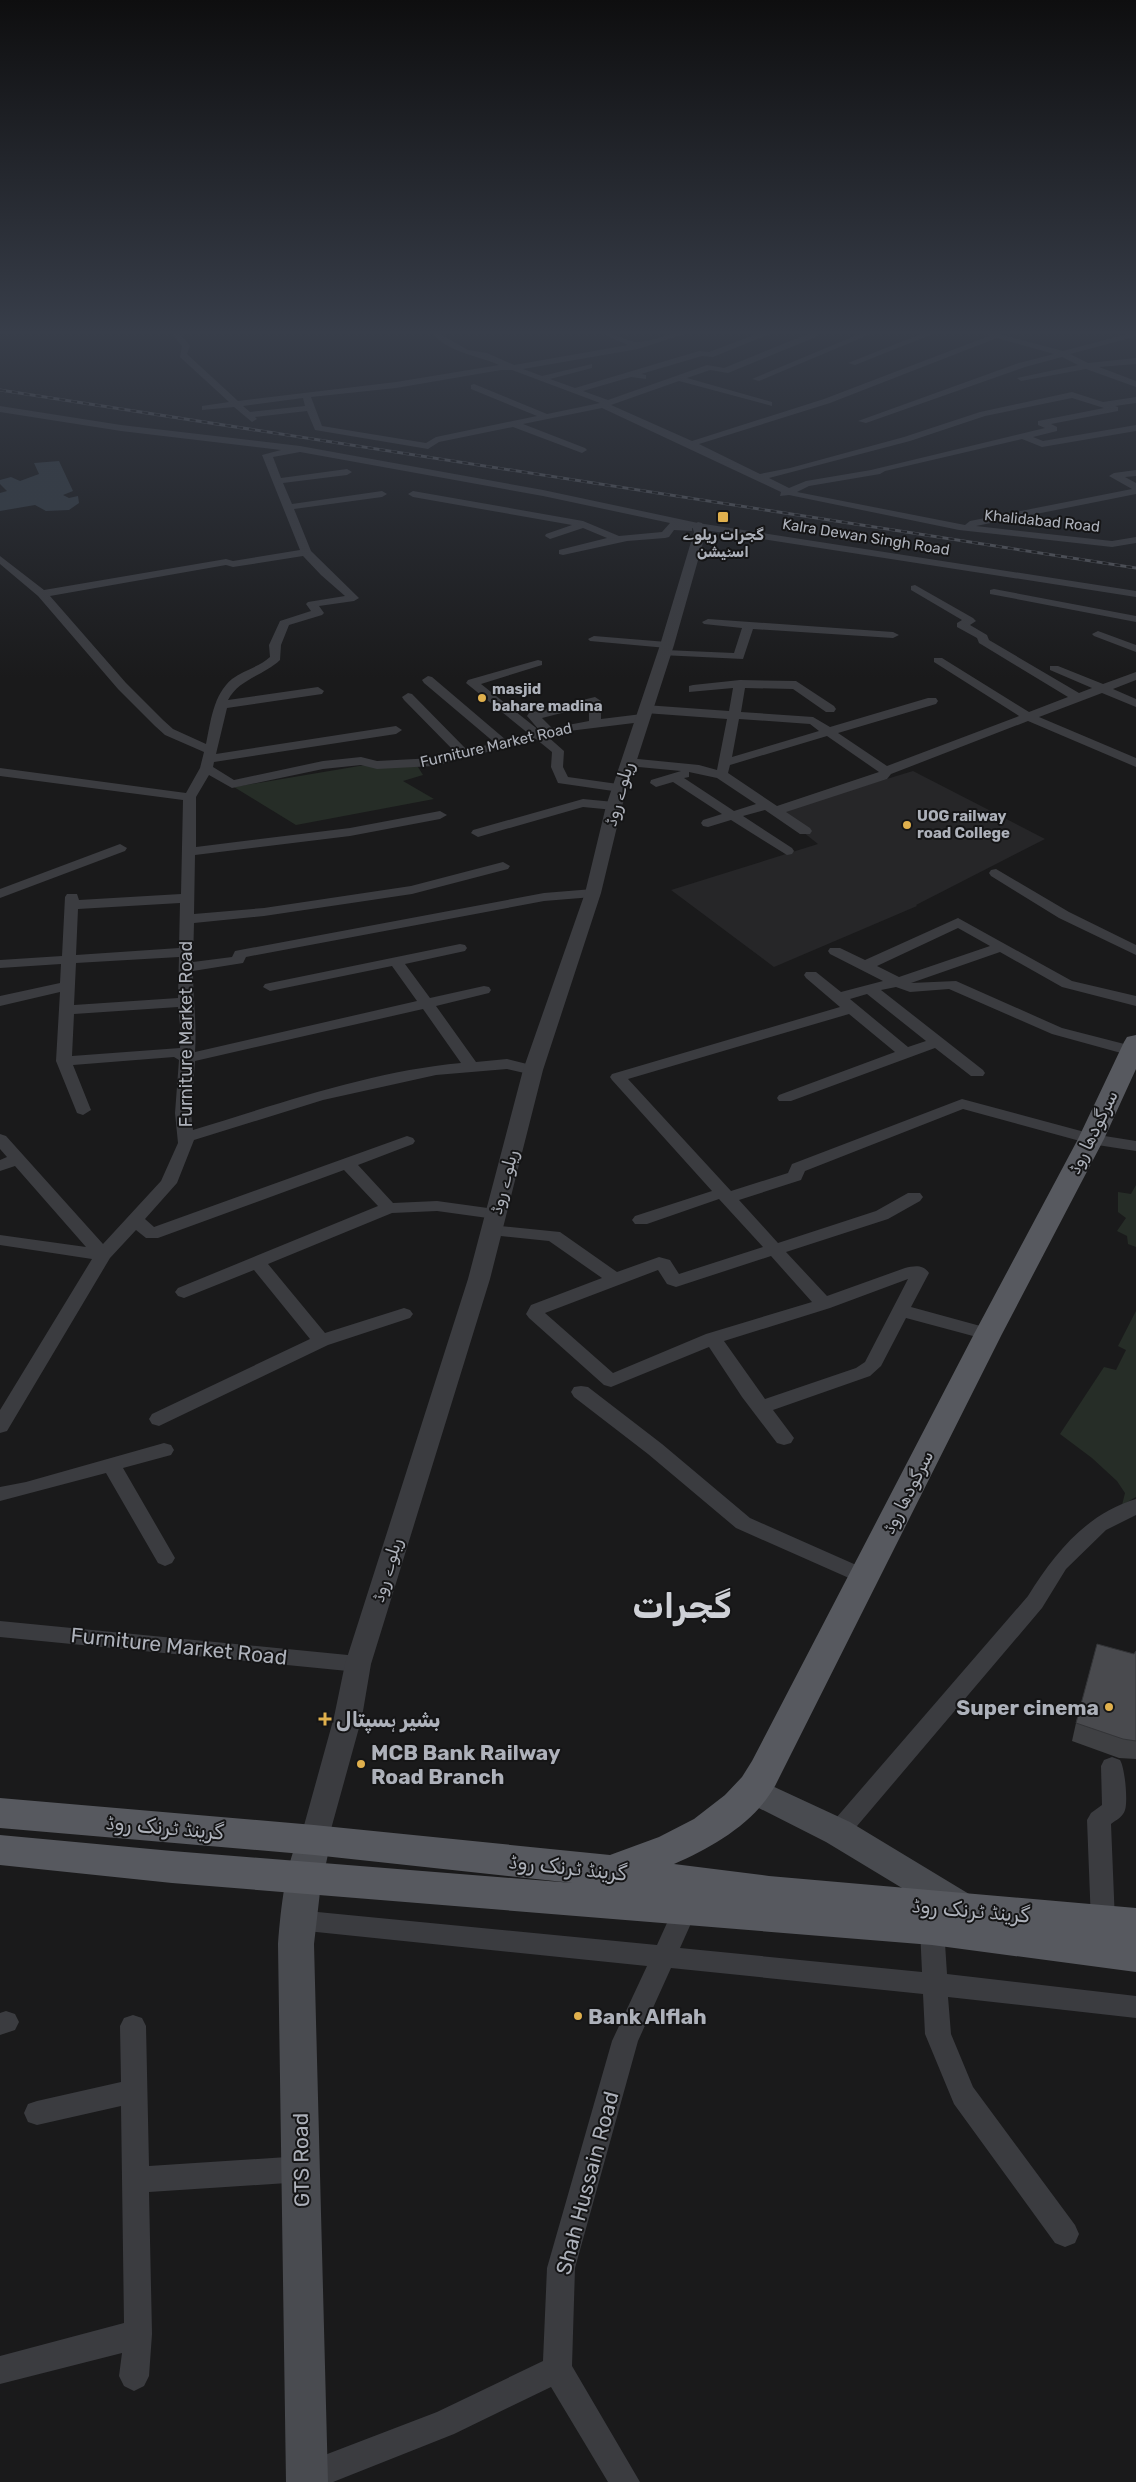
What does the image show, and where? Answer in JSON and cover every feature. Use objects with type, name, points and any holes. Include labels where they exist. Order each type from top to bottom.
[{"type":"main road","name":"سرگودھا روڈ","points":[[608,1871],[655,1857],[705,1831],[734,1810],[753,1790],[772,1758],[988,1334],[1091,1139],[1134,1046]]},
{"type":"main road","points":[[753,1790],[838,1832],[966,1910]]},
{"type":"main road","name":"گرینڈ ٹرنک روڈ","points":[[0,1813],[314,1840],[608,1871],[769,1892],[1120,1923]]},
{"type":"main road","name":"GTS Road","points":[[307,2479],[297,1920],[304,1878],[314,1840]]},
{"type":"main road","name":"گرینڈ ٹرنک روڈ","points":[[0,1850],[685,1910],[932,1928],[1136,1954]]},
{"type":"street","name":"Kalra Dewan Singh Road","points":[[273,446],[543,492],[699,529],[1136,594]]},
{"type":"street","points":[[571,446],[582,450]]},
{"type":"street","name":"Khalidabad Road","points":[[695,446],[790,494],[959,527],[1112,544],[1136,540]]},
{"type":"street","points":[[759,477],[792,471],[882,446]]},
{"type":"street","points":[[790,494],[806,484],[880,471],[876,470],[980,446]]},
{"type":"street","name":"Furniture Market Road","points":[[1,1424],[103,1255],[169,1183],[186,1143],[183,1112],[189,1034],[185,1002],[185,952],[190,797],[208,759],[224,698],[237,681],[266,668],[276,658],[275,645],[284,623],[318,613],[312,604],[354,598],[325,573],[306,552],[267,455],[300,449]]},
{"type":"street","points":[[277,481],[347,472]]},
{"type":"street","points":[[1136,473],[1114,476],[1136,487]]},
{"type":"street","points":[[959,527],[1136,491]]},
{"type":"street","points":[[288,507],[382,494]]},
{"type":"street","points":[[413,494],[583,524],[617,539]]},
{"type":"street","points":[[550,536],[583,524]]},
{"type":"street","points":[[563,552],[647,534],[665,535],[671,526],[699,529]]},
{"type":"street","name":"ریلوے روڈ","points":[[314,1840],[348,1718],[358,1664],[476,1288],[532,1070],[593,893],[617,797],[666,649],[699,529]]},
{"type":"street","points":[[42,594],[226,562],[233,564],[306,552]]},
{"type":"street","points":[[0,558],[42,594],[122,686],[160,723],[208,759],[396,730]]},
{"type":"street","points":[[915,588],[969,620],[961,625],[983,637],[983,641],[1078,698]]},
{"type":"street","points":[[994,592],[1136,619]]},
{"type":"street","points":[[708,622],[893,635]]},
{"type":"street","points":[[594,639],[739,657],[748,625]]},
{"type":"street","points":[[1098,634],[1136,649]]},
{"type":"street","points":[[938,660],[1029,717],[1136,763]]},
{"type":"street","points":[[538,663],[472,684],[536,736],[558,751],[557,767],[563,780],[617,797]]},
{"type":"street","points":[[1054,668],[1136,703]]},
{"type":"street","points":[[708,823],[733,815],[771,808],[882,776],[886,771],[1136,676]]},
{"type":"street","points":[[428,680],[505,744]]},
{"type":"street","points":[[693,689],[740,684],[796,685],[830,709]]},
{"type":"street","points":[[723,769],[740,684]]},
{"type":"street","points":[[222,705],[318,690]]},
{"type":"street","points":[[408,697],[464,754]]},
{"type":"street","points":[[550,732],[533,716],[595,701],[595,723]]},
{"type":"street","points":[[628,762],[699,769],[723,769],[828,732],[932,701]]},
{"type":"street","name":"Furniture Market Road","points":[[208,759],[232,784],[323,765],[361,761],[377,765],[434,762],[550,732],[643,714],[734,716],[813,721],[886,771]]},
{"type":"street","points":[[656,783],[699,769]]},
{"type":"street","points":[[723,769],[771,808],[805,831]]},
{"type":"street","points":[[0,772],[190,797]]},
{"type":"street","points":[[674,777],[787,851]]},
{"type":"street","points":[[478,833],[582,803],[617,797]]},
{"type":"street","points":[[188,852],[350,832],[440,815]]},
{"type":"street","points":[[0,894],[120,848]]},
{"type":"street","points":[[186,919],[264,912],[412,890],[503,866]]},
{"type":"street","points":[[996,873],[1064,915],[1136,951]]},
{"type":"street","points":[[185,968],[238,960],[240,954],[479,909],[544,898],[593,893]]},
{"type":"street","points":[[83,1110],[64,1061],[72,901],[187,898]]},
{"type":"street","points":[[865,966],[958,922],[1067,984],[1136,1001]]},
{"type":"street","points":[[824,1304],[618,1077],[846,1003],[870,988],[898,982],[1001,947]]},
{"type":"street","points":[[270,987],[460,948]]},
{"type":"street","points":[[834,951],[910,988],[951,984],[1057,1031],[1134,1046]]},
{"type":"street","points":[[0,964],[185,952]]},
{"type":"street","points":[[396,961],[472,1067]]},
{"type":"street","points":[[811,975],[907,1054]]},
{"type":"street","points":[[0,1001],[29,993],[68,986]]},
{"type":"street","points":[[870,988],[977,1073]]},
{"type":"street","points":[[64,1061],[176,1052],[188,1058],[484,990]]},
{"type":"street","points":[[67,1010],[185,1002]]},
{"type":"street","points":[[786,1098],[937,1042]]},
{"type":"street","points":[[185,1138],[319,1096],[436,1070],[507,1064],[532,1070]]},
{"type":"street","points":[[641,1220],[795,1176],[798,1168],[962,1104],[1091,1139],[1136,1146]]},
{"type":"street","points":[[0,1139],[103,1255]]},
{"type":"street","points":[[135,1220],[152,1234],[407,1141]]},
{"type":"street","points":[[0,1166],[17,1159]]},
{"type":"street","points":[[347,1163],[389,1208]]},
{"type":"street","points":[[760,1407],[872,1366],[903,1311],[920,1273],[916,1271],[824,1304],[713,1338],[611,1381],[535,1314],[537,1309],[662,1263],[676,1281],[882,1215],[914,1197]]},
{"type":"street","points":[[184,1292],[389,1208],[436,1206],[554,1236],[615,1279]]},
{"type":"street","points":[[1,1242],[103,1255]]},
{"type":"street","points":[[257,1262],[321,1341]]},
{"type":"street","points":[[903,1311],[988,1334]]},
{"type":"street","points":[[159,1419],[321,1341],[404,1314]]},
{"type":"street","points":[[713,1338],[760,1407],[784,1438]]},
{"type":"street","points":[[581,1392],[655,1450],[743,1524],[865,1577]]},
{"type":"street","points":[[0,1494],[164,1450]]},
{"type":"street","points":[[111,1465],[165,1558]]},
{"type":"street","points":[[838,1832],[1035,1602],[1060,1564],[1099,1525],[1136,1506]]},
{"type":"street","name":"Furniture Market Road","points":[[0,1629],[358,1664]]},
{"type":"street","points":[[1112,1766],[1114,1809],[1099,1820],[1120,1923]]},
{"type":"street","name":"Shah Hussain Road","points":[[556,2369],[561,2268],[625,2041],[685,1910]]},
{"type":"street","points":[[297,1920],[665,1956],[1136,2007]]},
{"type":"street","points":[[932,1928],[938,2034],[963,2095],[1065,2234]]},
{"type":"street","points":[[133,2026],[138,2334],[134,2376]]},
{"type":"street","points":[[37,2113],[134,2091]]},
{"type":"street","points":[[136,2180],[302,2169]]},
{"type":"street","points":[[0,2370],[138,2334]]},
{"type":"street","points":[[307,2479],[444,2424],[556,2369],[625,2482]]},
{"type":"shaded area","points":[[59,461],[73,491],[63,495],[69,498],[78,496],[79,503],[69,510],[46,511],[35,505],[0,511],[0,493],[7,491],[0,484],[0,480],[11,477],[20,481],[39,474],[34,463]]},
{"type":"shaded area","points":[[365,765],[418,767],[423,775],[403,781],[434,799],[296,825],[234,787]]},
{"type":"shaded area","points":[[913,771],[1045,839],[917,906],[774,967],[671,890],[818,844],[778,812]]},
{"type":"shaded area","points":[[1136,1185],[1136,1247],[1128,1244],[1127,1236],[1117,1231],[1126,1218],[1118,1212],[1118,1192],[1131,1194]]},
{"type":"shaded area","points":[[1136,1311],[1136,1497],[1122,1505],[1125,1493],[1117,1481],[1092,1458],[1060,1434],[1104,1367],[1116,1370],[1126,1350],[1118,1346]]},
{"type":"building","name":"Super cinema","points":[[1097,1644],[1134,1654],[1136,1651],[1136,1741],[1123,1739],[1076,1723]]},
{"type":"railway","points":[[356,446],[1136,568]]},
{"type":"place","name":"گجرات ریلوے اسٹیشن","points":[[723,517]]},
{"type":"place","name":"masjid bahare madina","points":[[482,698]]},
{"type":"place","name":"UOG railway road College","points":[[907,825]]},
{"type":"place","name":"Super cinema","points":[[1109,1707]]},
{"type":"place","name":"بشیر ہسپتال","points":[[325,1719]]},
{"type":"place","name":"MCB Bank Railway Road Branch","points":[[361,1764]]},
{"type":"place","name":"Bank Alflah","points":[[578,2016]]},
{"type":"district","name":"گجرات","points":[[682,1606]]}]
